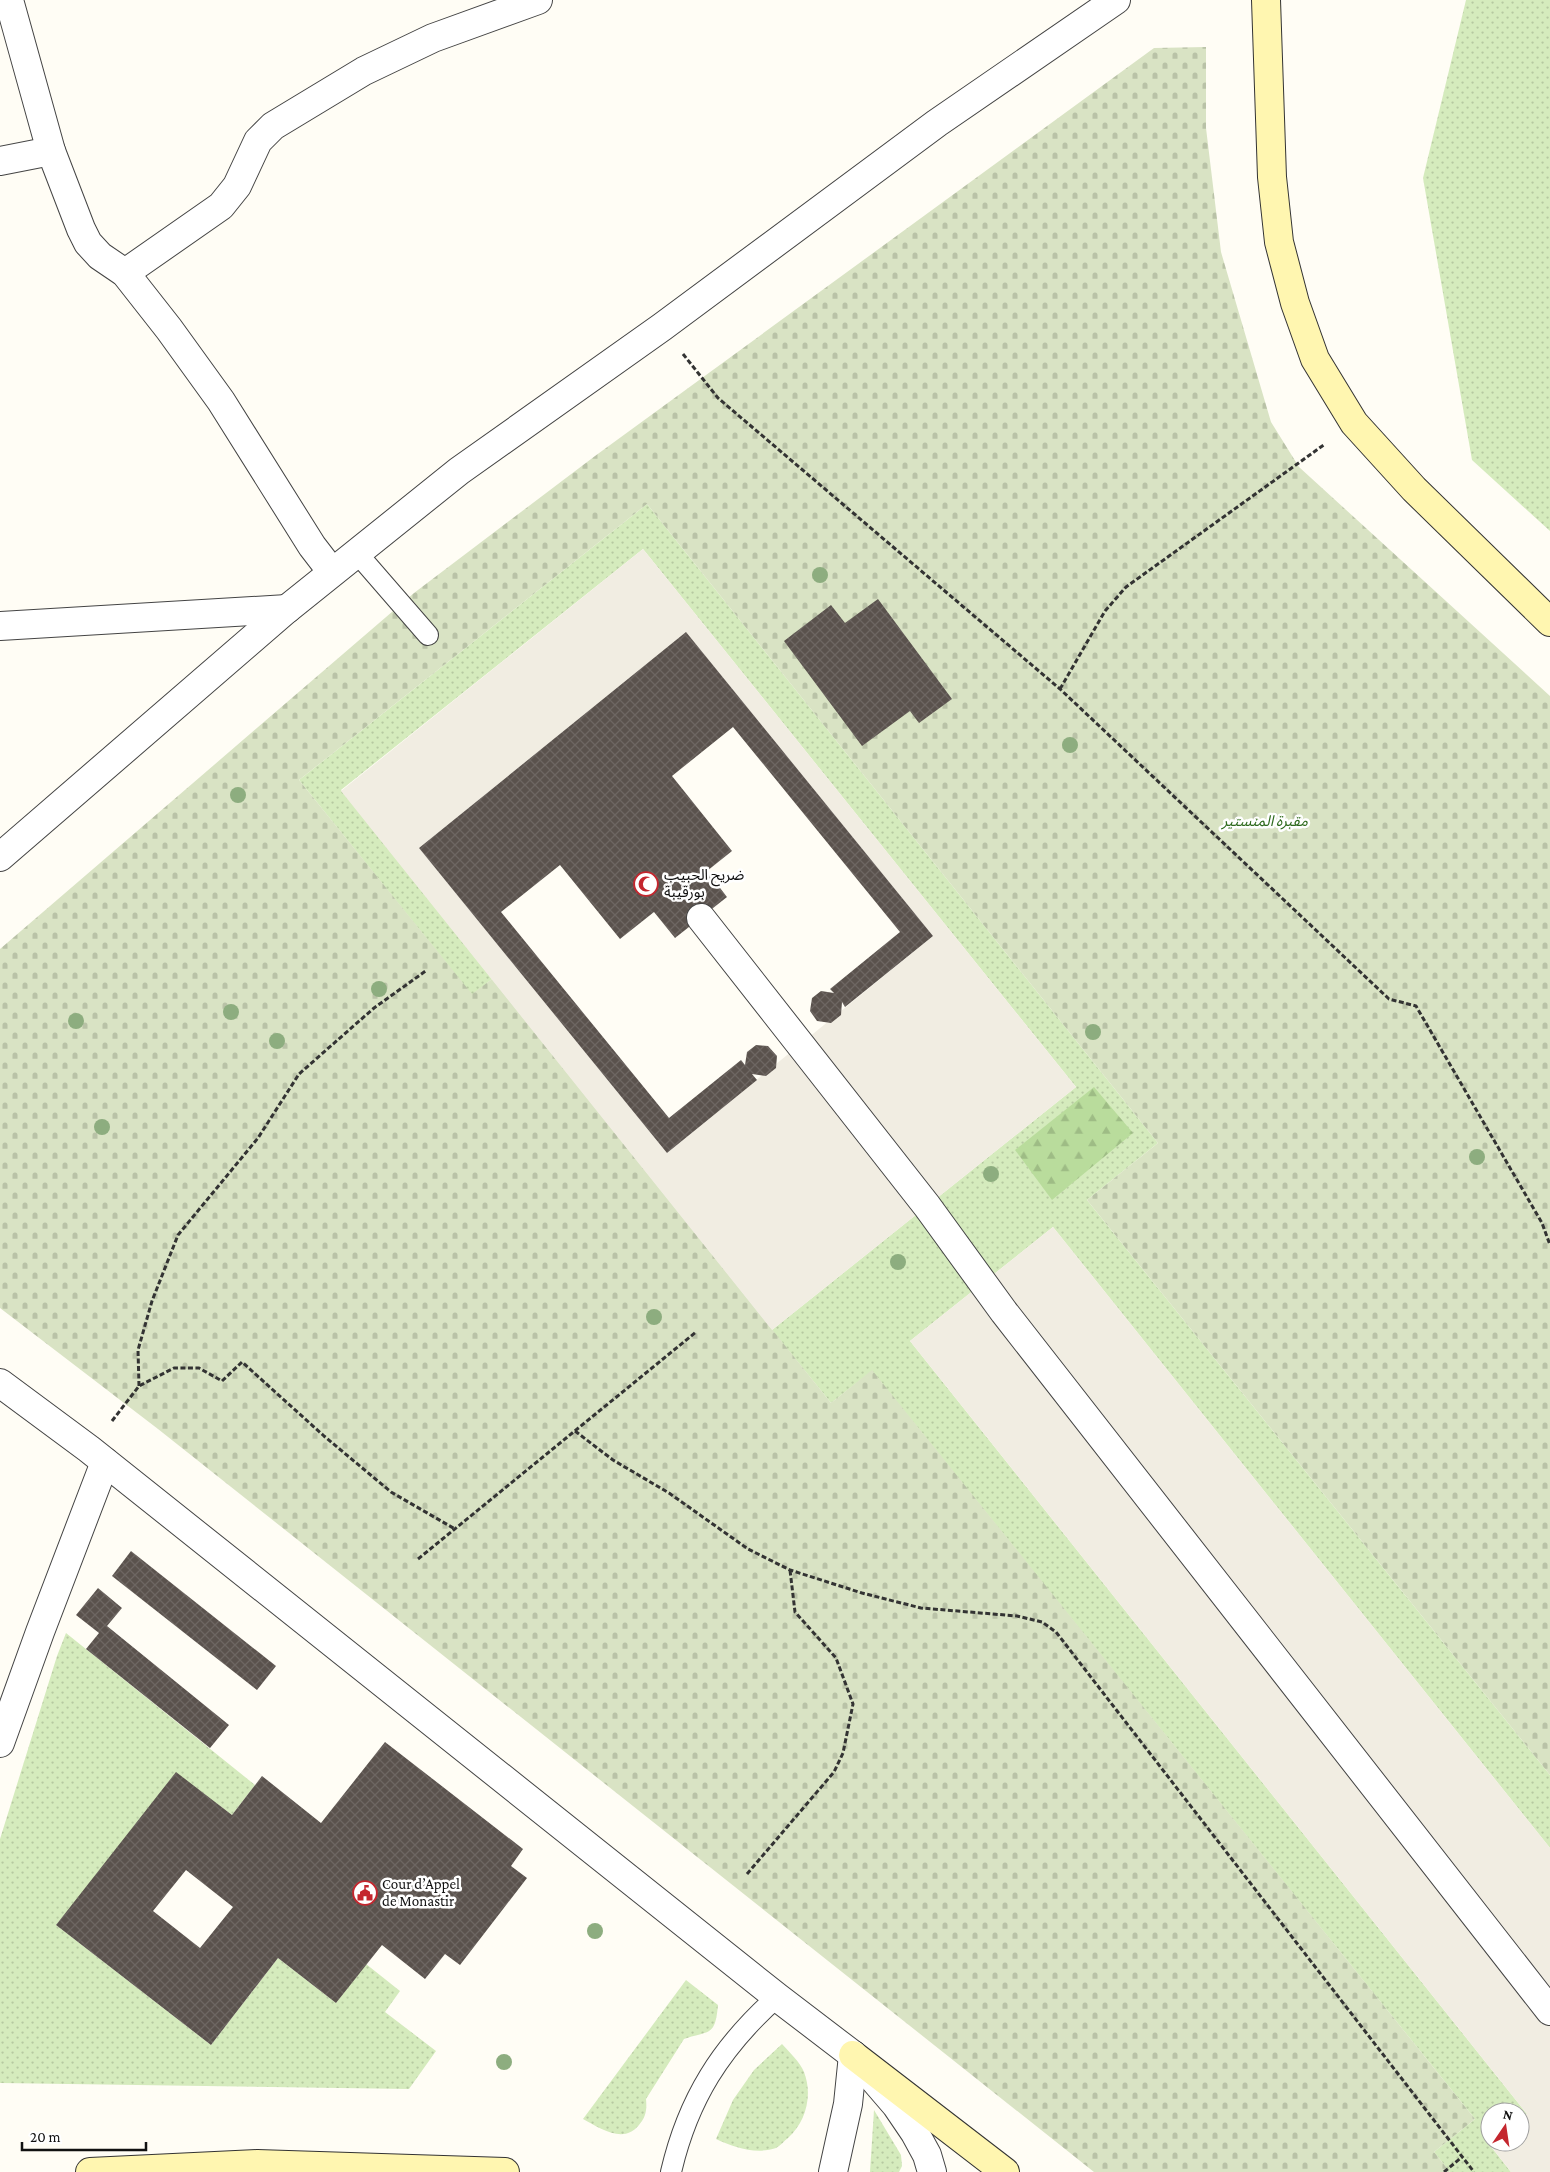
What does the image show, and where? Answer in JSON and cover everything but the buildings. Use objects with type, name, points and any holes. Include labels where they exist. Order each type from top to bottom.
[{"type":"main road","points":[[1266,0],[1272,176],[1279,242],[1294,303],[1315,360],[1354,423],[1414,489],[1550,622]]},
{"type":"main road","points":[[853,2055],[1005,2172]]},
{"type":"main road","points":[[90,2172],[256,2164],[505,2172]]},
{"type":"street","points":[[9,0],[51,151],[80,229],[88,243],[100,256],[125,274],[169,329],[221,401],[312,546],[332,572]]},
{"type":"street","points":[[125,274],[220,206],[237,186],[258,142],[273,126],[364,71],[424,42],[538,0]]},
{"type":"street","points":[[0,857],[287,609],[459,471],[662,327],[937,123],[1116,0]]},
{"type":"street","points":[[0,161],[51,151]]},
{"type":"street","points":[[0,626],[287,609]]},
{"type":"street","points":[[701,918],[927,1206],[1004,1312],[1550,2011]]},
{"type":"street","points":[[0,1383],[97,1455],[777,1997],[853,2055],[896,2105],[915,2133],[932,2172]]},
{"type":"street","points":[[0,1743],[40,1632],[97,1455]]},
{"type":"street","points":[[834,2172],[848,2104],[853,2055]]},
{"type":"lane","points":[[356,552],[428,635]]},
{"type":"lane","points":[[672,2172],[678,2145],[687,2119],[706,2079],[726,2049],[750,2021],[777,1997]]},
{"type":"path","points":[[662,327],[718,398],[1060,689],[1389,999],[1416,1006],[1542,1223],[1550,1245]]},
{"type":"path","points":[[1060,689],[1105,611],[1126,587],[1354,423]]},
{"type":"path","points":[[139,1386],[138,1350],[152,1301],[178,1235],[258,1138],[299,1074],[374,1008],[427,970]]},
{"type":"path","points":[[418,1559],[696,1332]]},
{"type":"path","points":[[97,1455],[139,1386],[174,1368],[199,1368],[222,1381],[242,1362],[324,1436],[391,1492],[455,1529]]},
{"type":"path","points":[[575,1431],[613,1460],[670,1493],[748,1549],[790,1570],[862,1593],[921,1608],[1016,1616],[1042,1622],[1056,1632],[1474,2172]]},
{"type":"path","points":[[747,1874],[834,1772],[843,1753],[853,1704],[836,1658],[794,1612],[790,1570]]},
{"type":"path","points":[[1444,2172],[1462,2157]]},
{"type":"green space","points":[[1466,0],[1550,0],[1550,531],[1472,460],[1423,178]]},
{"type":"green space","name":"مقبرة المنستير","points":[[1206,47],[1206,128],[1221,252],[1271,422],[1299,467],[1550,696],[1550,1775],[1087,1200],[1158,1143],[647,504],[299,780],[472,994],[492,979],[831,1403],[872,1370],[1475,2119],[1434,2152],[1450,2172],[1094,2172],[158,1429],[0,1308],[0,949],[414,593],[595,456],[1154,48]]},
{"type":"green space","points":[[647,504],[1158,1143],[1087,1200],[1550,1775],[1550,1848],[1053,1227],[910,1341],[1517,2102],[1480,2102],[1480,2152],[1495,2152],[1511,2172],[1450,2172],[1434,2152],[1475,2119],[872,1371],[831,1403],[772,1330],[1076,1087],[643,549],[341,790],[492,979],[472,995],[299,780]]},
{"type":"green space","points":[[1094,1087],[1133,1133],[1052,1200],[1015,1150]]},
{"type":"green space","points":[[66,1633],[255,1785],[232,1815],[181,1777],[56,1925],[211,2045],[278,1958],[336,2003],[366,1964],[400,1991],[385,2012],[436,2051],[409,2089],[0,2083],[0,1839],[57,1656]]},
{"type":"green space","points":[[686,1980],[718,2005],[713,2027],[710,2031],[684,2039],[646,2099],[645,2116],[633,2131],[619,2134],[612,2133],[583,2119]]},
{"type":"green space","points":[[782,2044],[800,2065],[807,2081],[808,2099],[806,2108],[794,2132],[776,2148],[761,2151],[730,2145],[716,2139],[733,2100],[754,2070]]},
{"type":"green space","points":[[874,2110],[901,2155],[902,2166],[899,2172],[870,2172]]},
{"type":"shaded area","points":[[643,549],[1076,1087],[772,1330],[341,791]],"holes":[[[686,633],[933,936],[667,1153],[419,848]]]},
{"type":"shaded area","points":[[1053,1227],[1550,1848],[1550,2172],[1511,2172],[1495,2152],[1530,2152],[1530,2102],[1517,2102],[910,1341]]},
{"type":"place","name":"ضريح الحبيب بورقيبة","points":[[646,884]]},
{"type":"place","name":"Cour d’Appel de Monastir","points":[[365,1893]]}]
